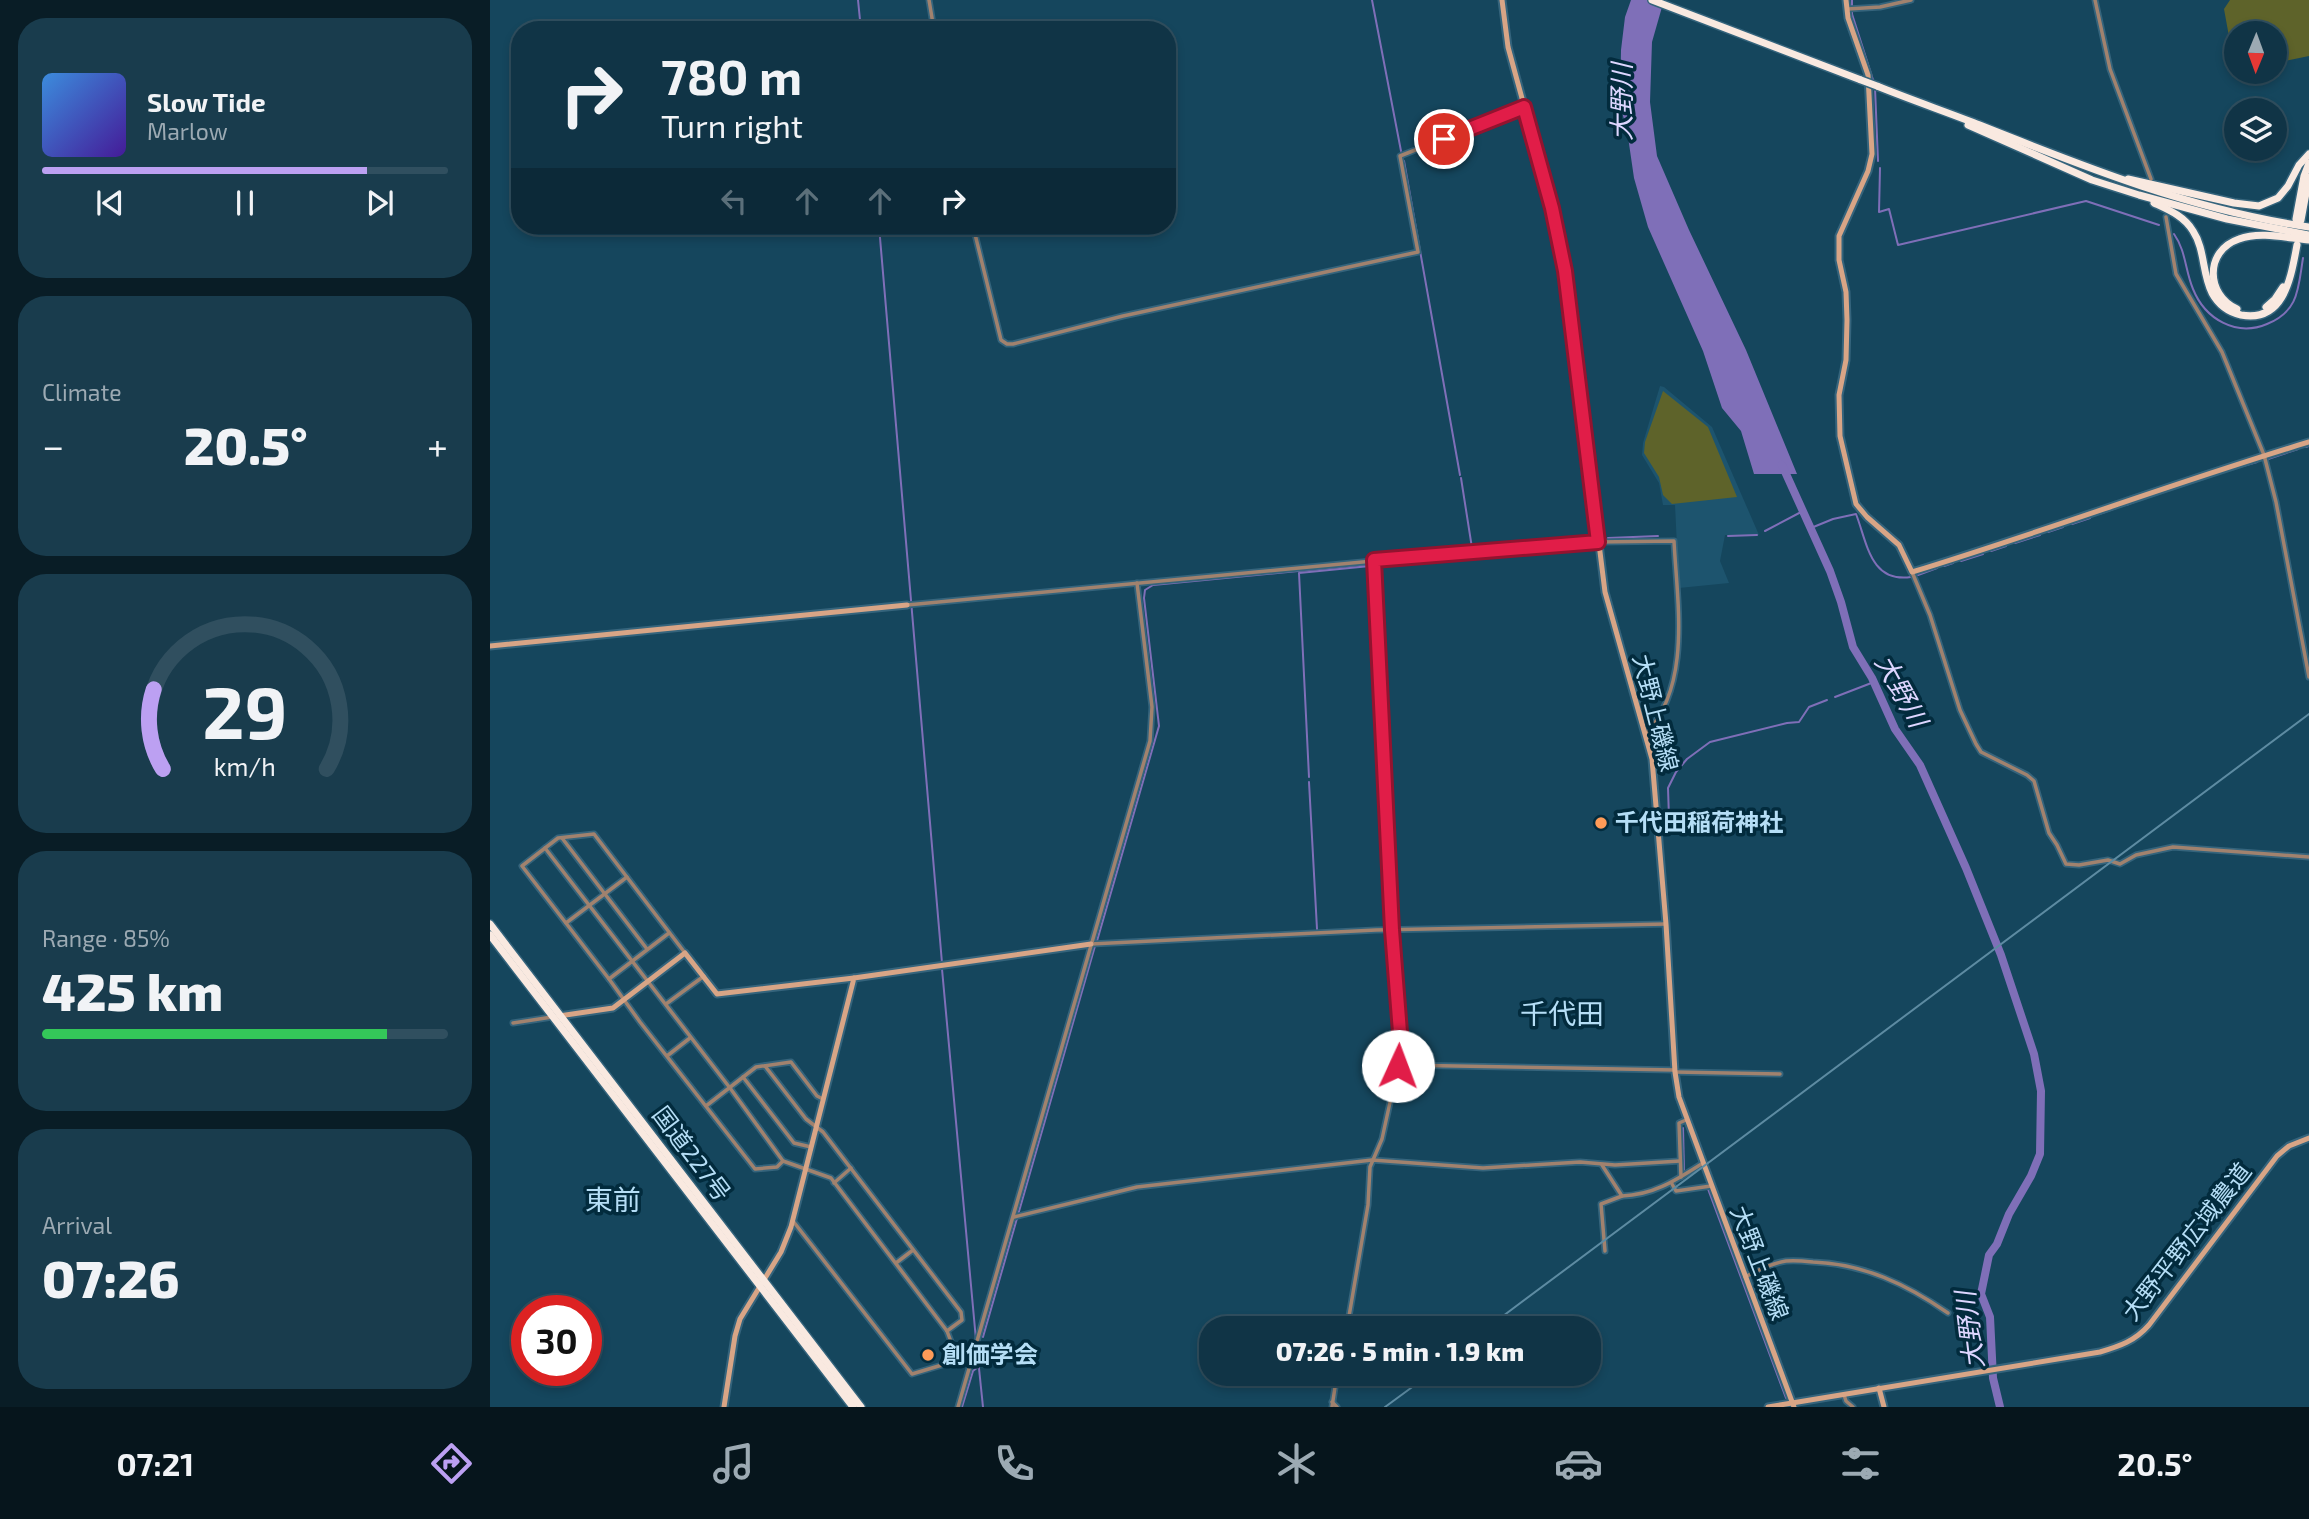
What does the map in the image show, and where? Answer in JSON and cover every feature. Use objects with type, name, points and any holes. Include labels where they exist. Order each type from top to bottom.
[{"type":"highway","points":[[1652,0],[2070,163],[2141,188],[2229,212],[2309,228]]},
{"type":"highway","points":[[1919,103],[2081,176],[2227,219],[2309,235]]},
{"type":"highway","points":[[2070,163],[2143,183],[2259,206],[2277,198],[2309,154]]},
{"type":"highway","points":[[2309,163],[2304,176],[2299,219],[2309,177]]},
{"type":"highway","points":[[2139,195],[2186,220],[2198,239],[2211,291],[2225,309],[2246,316],[2259,315],[2277,305],[2288,285],[2295,244],[2281,291],[2269,306],[2258,310],[2235,309],[2220,296],[2212,276],[2217,256],[2230,243],[2245,237],[2260,235],[2309,240]]},
{"type":"highway","name":"国道227号","points":[[490,925],[853,1407]]},
{"type":"highway","name":"国道227号","points":[[490,935],[556,1016]]},
{"type":"highway","name":"国道227号","points":[[762,1284],[861,1407]]},
{"type":"street","points":[[929,0],[932,21]]},
{"type":"street","name":"大野上磯線","points":[[1502,0],[1508,47],[1552,208],[1563,259],[1605,592],[1646,734],[1655,779],[1679,1097],[1794,1405]]},
{"type":"street","points":[[1846,0],[1850,9],[1850,25],[1868,75],[1872,154],[1861,188],[1839,236],[1839,260],[1846,292],[1847,320],[1846,360],[1839,395],[1840,436],[1856,504],[1867,517],[1894,538],[1904,553],[1930,615],[1960,710],[1976,744],[1981,752],[2034,781],[2049,833],[2066,864],[2090,864],[2108,860],[2120,864],[2136,855],[2174,847],[2309,857]]},
{"type":"street","points":[[1850,9],[1911,0]]},
{"type":"street","points":[[2095,0],[2110,69],[2151,179]]},
{"type":"street","points":[[976,235],[1001,340],[1007,344],[1418,252],[1400,156],[1524,107]]},
{"type":"street","points":[[2166,217],[2176,274],[2222,352],[2264,456],[2276,502],[2309,677]]},
{"type":"street","points":[[1912,572],[1992,548],[2190,478],[2309,442]]},
{"type":"street","points":[[490,646],[1374,560],[1598,542],[1674,541],[1678,627],[1674,678],[1669,696],[1646,734]]},
{"type":"street","points":[[1349,1316],[1368,1205],[1372,1160],[1382,1139],[1401,1045],[1392,930],[1374,560]]},
{"type":"street","points":[[958,1407],[1016,1217],[1152,728],[1138,583]]},
{"type":"street","points":[[783,1161],[777,1167],[755,1169],[522,866],[562,838],[594,834],[717,994],[853,978],[1091,944],[1392,930],[1666,924]]},
{"type":"street","points":[[562,838],[648,949]]},
{"type":"street","points":[[545,848],[783,1161],[831,1178],[947,1331],[956,1354],[971,1363]]},
{"type":"street","points":[[566,923],[627,877]]},
{"type":"street","points":[[609,979],[669,933]]},
{"type":"street","points":[[513,1023],[613,1008],[685,953]]},
{"type":"street","points":[[666,1005],[704,976]]},
{"type":"street","points":[[724,1407],[737,1327],[744,1310],[785,1245],[853,978]]},
{"type":"street","points":[[667,1056],[691,1037]]},
{"type":"street","points":[[706,1106],[756,1067],[791,1062],[817,1096],[823,1099]]},
{"type":"street","points":[[1399,1065],[1780,1074]]},
{"type":"street","points":[[765,1066],[806,1119],[816,1125],[851,1168],[961,1312],[962,1320],[947,1331]]},
{"type":"street","points":[[743,1077],[794,1143],[811,1147]]},
{"type":"street","points":[[1681,1177],[1679,1123],[1686,1119]]},
{"type":"street","name":"大野平野広域農道","points":[[1879,1388],[2117,1347],[2141,1334],[2270,1164],[2289,1146],[2309,1138]]},
{"type":"street","points":[[1016,1217],[1137,1187],[1372,1160],[1481,1167],[1680,1161]]},
{"type":"street","points":[[1605,1251],[1601,1204],[1622,1196],[1648,1194],[1671,1184],[1703,1163]]},
{"type":"street","points":[[1602,1165],[1622,1196]]},
{"type":"street","points":[[834,1183],[851,1168]]},
{"type":"street","points":[[1671,1184],[1676,1191],[1712,1186]]},
{"type":"street","points":[[792,1221],[912,1374],[942,1365],[956,1354]]},
{"type":"street","points":[[895,1263],[913,1250]]},
{"type":"street","points":[[1745,1277],[1788,1261],[1863,1268],[1919,1293],[1948,1313]]},
{"type":"street","points":[[1335,1386],[1332,1404],[1338,1407]]},
{"type":"street","points":[[1768,1407],[1794,1405],[1879,1388],[1884,1407]]},
{"type":"street","points":[[1843,1394],[1853,1407]]},
{"type":"shaded area","points":[[1660,386],[1712,427],[1759,535],[1725,535],[1720,561],[1729,583],[1679,588],[1675,505],[1663,505],[1659,483],[1642,455]]},
{"type":"green space","points":[[2230,0],[2309,0],[2309,56],[2287,61],[2287,21],[2226,21],[2224,9]]},
{"type":"green space","points":[[1663,391],[1708,427],[1737,497],[1672,504],[1663,495],[1659,477],[1644,453],[1645,442]]},
{"type":"water","points":[[1631,0],[1664,0],[1652,42],[1650,102],[1657,156],[1746,350],[1797,474],[1754,474],[1741,431],[1722,408],[1703,351],[1648,227],[1634,178],[1627,130],[1620,105],[1621,50],[1625,17]]},
{"type":"waterway","points":[[858,0],[860,21]]},
{"type":"waterway","points":[[1372,0],[1401,151]]},
{"type":"waterway","points":[[1852,0],[1852,14],[1874,83]]},
{"type":"waterway","points":[[1875,88],[1878,161]]},
{"type":"waterway","points":[[1404,161],[1460,475]]},
{"type":"waterway","points":[[1880,168],[1879,212],[1889,209],[1898,245],[2086,201],[2159,225]]},
{"type":"waterway","points":[[2174,234],[2181,247],[2190,282],[2198,300],[2214,317],[2233,327],[2267,324],[2285,313],[2295,298],[2303,258]]},
{"type":"waterway","points":[[880,235],[942,963]]},
{"type":"waterway","points":[[2268,459],[2298,449]]},
{"type":"waterway","points":[[2232,469],[2257,462]]},
{"type":"waterway","name":"大野川","points":[[1782,465],[1830,571],[1853,647],[1872,678],[1895,729],[1920,765],[1966,868],[2001,955],[2034,1054],[2041,1091],[2040,1154],[2031,1176],[2009,1214],[1997,1244],[1989,1255],[1981,1294],[1990,1317],[1993,1378],[2000,1407]]},
{"type":"waterway","points":[[1461,478],[1470,548]]},
{"type":"waterway","points":[[2126,505],[2144,498]]},
{"type":"waterway","points":[[2099,514],[2116,508]]},
{"type":"waterway","points":[[1765,531],[1803,511]]},
{"type":"waterway","points":[[1811,528],[1856,514],[1867,548],[1878,567],[1887,574],[1911,577]]},
{"type":"waterway","points":[[2072,524],[2090,518]]},
{"type":"waterway","points":[[2048,532],[2063,527]]},
{"type":"waterway","points":[[1728,536],[1757,535]]},
{"type":"waterway","points":[[2015,543],[2040,535]]},
{"type":"waterway","points":[[1608,538],[1658,536]]},
{"type":"waterway","points":[[1488,548],[1591,538]]},
{"type":"waterway","points":[[1991,551],[2006,546]]},
{"type":"waterway","points":[[1456,550],[1467,548]]},
{"type":"waterway","points":[[1378,566],[1486,554]]},
{"type":"waterway","points":[[1961,561],[1983,554]]},
{"type":"waterway","points":[[1379,563],[1453,556]]},
{"type":"waterway","points":[[1944,566],[1953,563]]},
{"type":"waterway","points":[[1097,941],[1159,726],[1145,590],[1153,585],[1370,564]]},
{"type":"waterway","points":[[1309,777],[1299,573],[1370,566]]},
{"type":"waterway","points":[[1918,575],[1937,568]]},
{"type":"waterway","points":[[1835,697],[1874,682]]},
{"type":"waterway","points":[[1665,825],[1669,818],[1668,788],[1687,759],[1710,742],[1799,722],[1809,707],[1827,700]]},
{"type":"waterway","points":[[1309,782],[1317,929]]},
{"type":"waterway","points":[[983,1337],[1095,946]]},
{"type":"waterway","points":[[942,969],[976,1340]]},
{"type":"waterway","points":[[1683,1128],[1684,1170]]},
{"type":"waterway","points":[[1708,1189],[1786,1398]]},
{"type":"waterway","points":[[977,1349],[983,1407]]},
{"type":"waterway","points":[[962,1407],[973,1371],[978,1367]]},
{"type":"railway","points":[[1503,1316],[2309,714]]},
{"type":"railway","points":[[1385,1407],[1414,1386]]},
{"type":"place","name":"千代田稲荷神社","points":[[1601,823]]},
{"type":"place","name":"創価学会","points":[[928,1355]]},
{"type":"district","name":"千代田","points":[[1562,1014]]},
{"type":"district","name":"東前","points":[[613,1200]]},
{"type":"route","points":[[1398,1066],[1401,1045],[1392,930],[1374,560],[1598,542],[1561,246],[1524,107],[1444,139]]}]
